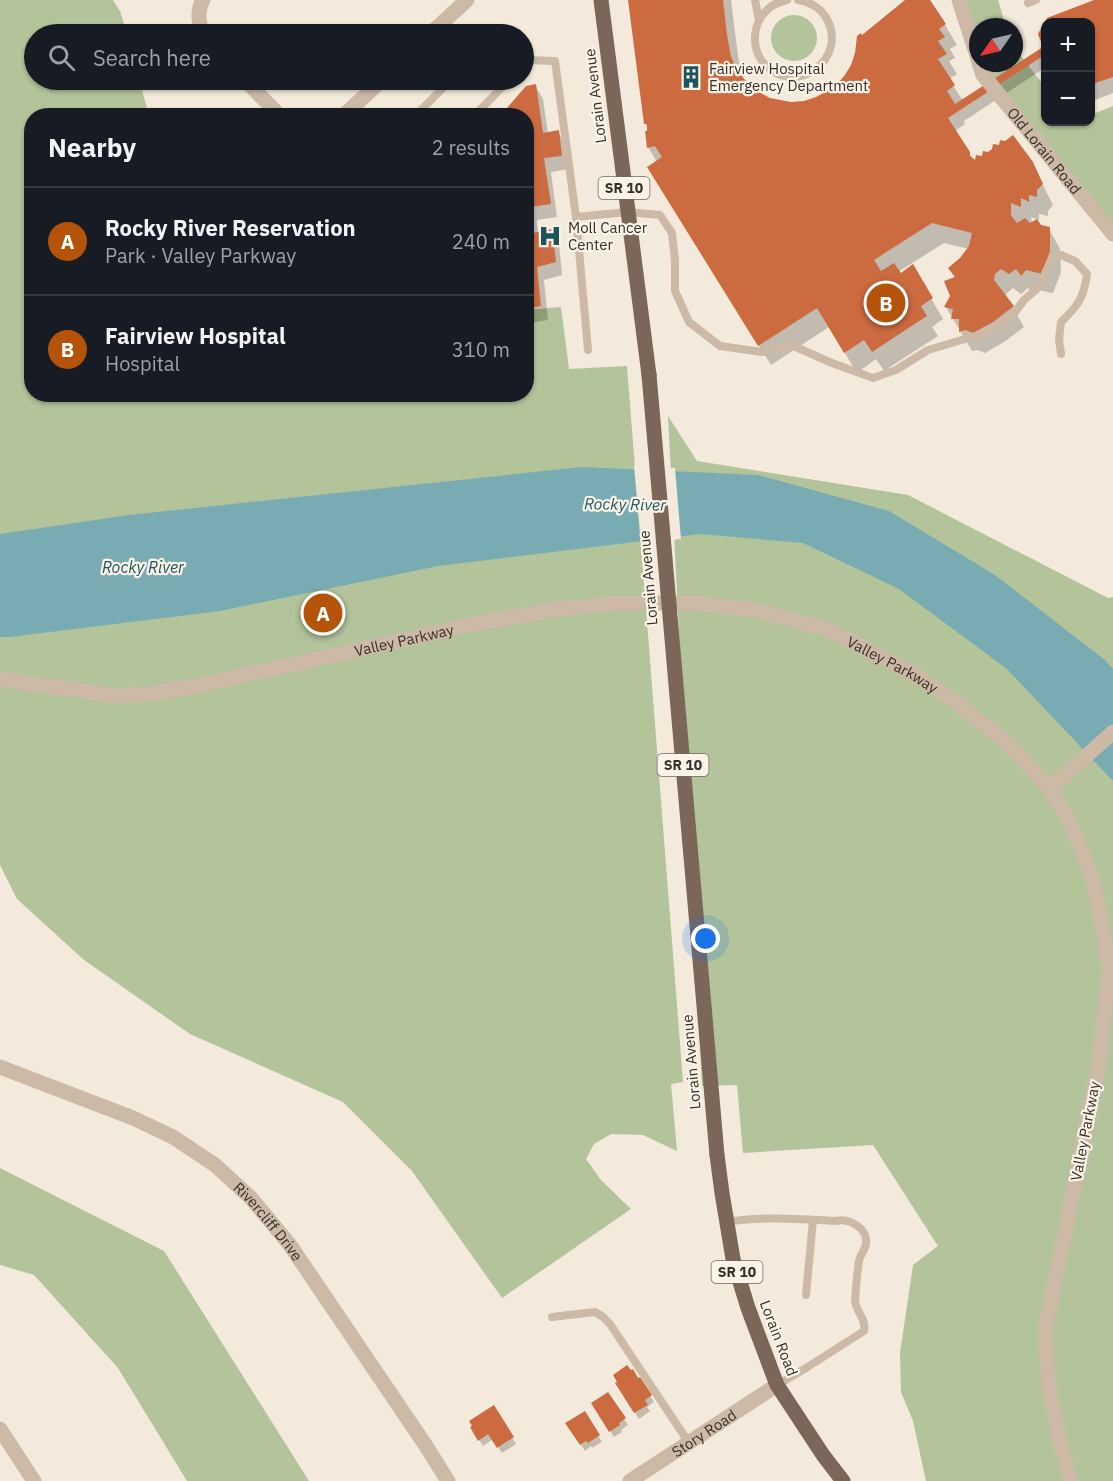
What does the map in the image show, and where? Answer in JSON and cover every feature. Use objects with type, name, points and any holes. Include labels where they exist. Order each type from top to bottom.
[{"type":"main road","name":"Lorain Avenue","points":[[601,0],[649,375],[717,1155]]},
{"type":"main road","name":"Lorain Road","points":[[717,1155],[733,1259],[748,1308],[777,1385],[843,1481]]},
{"type":"street","points":[[199,24],[199,6],[202,0]]},
{"type":"street","points":[[441,24],[467,0]]},
{"type":"street","points":[[959,0],[969,31]]},
{"type":"street","name":"Old Lorain Road","points":[[983,72],[1113,234]]},
{"type":"street","points":[[255,90],[272,108]]},
{"type":"street","points":[[352,108],[371,90]]},
{"type":"street","name":"Valley Parkway","points":[[0,679],[118,696],[147,694],[483,622],[559,609],[613,603],[700,603],[760,611],[827,629],[912,673],[952,699],[1000,737],[1022,758],[1049,788],[1062,808],[1077,837],[1094,884],[1109,969],[1099,1063],[1045,1330],[1049,1386],[1062,1451],[1071,1481]]},
{"type":"street","points":[[1049,788],[1113,732]]},
{"type":"street","name":"Rivercliff Drive","points":[[0,1067],[133,1118],[173,1137],[215,1165],[251,1198],[290,1245],[448,1481]]},
{"type":"street","name":"Story Road","points":[[630,1481],[777,1385]]},
{"type":"street","points":[[0,1429],[34,1481]]},
{"type":"lane","points":[[755,0],[759,20]]},
{"type":"lane","points":[[787,0],[766,10],[754,32],[759,57],[767,67],[778,74],[791,77],[803,76],[824,62],[830,50],[832,38],[830,25],[823,14],[812,3],[798,0]]},
{"type":"lane","points":[[534,60],[555,61],[576,217],[588,350]]},
{"type":"lane","points":[[423,108],[441,90]]},
{"type":"lane","points":[[482,108],[499,90]]},
{"type":"lane","points":[[576,217],[627,212],[660,215],[672,233],[675,291],[689,322],[720,346],[762,352],[791,345],[873,378],[896,370],[928,350],[982,334],[1004,321],[1039,287],[1051,260],[1061,255],[1075,261],[1087,273],[1084,291],[1074,310],[1061,322],[1059,339],[1061,354]]},
{"type":"lane","points":[[727,1222],[777,1218],[847,1221],[857,1226],[864,1234],[866,1242],[859,1262],[855,1303],[865,1323],[864,1331],[777,1385]]},
{"type":"lane","points":[[806,1295],[813,1220]]},
{"type":"lane","points":[[552,1317],[596,1312],[603,1317],[610,1324],[689,1443]]},
{"type":"green space","points":[[0,0],[113,0],[124,24],[24,24],[24,90],[142,90],[147,108],[24,108],[24,402],[534,402],[534,309],[561,307],[569,369],[627,366],[683,1082],[671,1084],[677,1151],[643,1135],[611,1134],[594,1144],[586,1159],[601,1180],[631,1209],[502,1298],[412,1171],[343,1102],[190,1034],[84,960],[17,899],[0,865]]},
{"type":"green space","points":[[962,0],[998,0],[1003,18],[969,18],[969,25]]},
{"type":"green space","points":[[794,15],[803,16],[811,21],[816,29],[816,47],[811,55],[803,60],[794,61],[785,60],[777,55],[772,47],[771,38],[772,29],[777,21],[785,16]]},
{"type":"green space","points":[[1023,59],[1041,82],[1041,126],[1095,126],[1095,113],[1113,106],[1113,230],[986,72],[1023,72]]},
{"type":"green space","points":[[668,416],[697,461],[908,495],[1108,598],[1113,597],[1113,1481],[926,1481],[913,1421],[901,1392],[900,1353],[913,1265],[938,1246],[873,1145],[743,1153],[737,1085],[702,1086]]},
{"type":"green space","points":[[0,1168],[164,1251],[309,1481],[187,1481],[118,1368],[34,1275],[0,1265]]},
{"type":"water","name":"Rocky River","points":[[582,467],[758,475],[889,511],[995,575],[1105,660],[1113,669],[1113,781],[1007,669],[899,589],[803,543],[700,534],[438,566],[220,611],[0,637],[0,534],[129,515]]},
{"type":"pier","points":[[634,466],[675,468],[681,539],[641,544]]},
{"type":"building","points":[[628,0],[723,0],[731,57],[736,68],[757,91],[770,98],[791,102],[816,97],[837,84],[851,65],[857,36],[861,33],[862,35],[905,0],[930,0],[946,24],[939,29],[945,37],[938,41],[947,54],[938,59],[955,85],[947,91],[955,104],[1004,72],[1018,72],[948,118],[970,152],[970,156],[975,160],[976,155],[982,156],[983,151],[988,152],[992,149],[993,144],[999,145],[1000,140],[1005,141],[1013,135],[1033,162],[1043,184],[1037,190],[1037,197],[1029,195],[1029,202],[1021,198],[1021,207],[1011,203],[1011,215],[1017,223],[1025,218],[1030,223],[1037,219],[1041,225],[1050,227],[1050,251],[1042,274],[1026,270],[1021,276],[1016,269],[1009,274],[1001,269],[995,274],[994,280],[1014,306],[993,322],[973,333],[966,330],[959,332],[959,319],[951,319],[953,309],[944,307],[950,296],[944,281],[955,277],[948,268],[969,246],[972,233],[932,223],[874,260],[881,271],[894,263],[901,273],[913,264],[933,298],[921,306],[927,316],[872,352],[864,340],[844,353],[817,308],[758,346],[647,167],[662,157],[655,146],[647,148],[645,131],[647,131],[647,124],[644,124]]},
{"type":"building","points":[[1094,0],[1113,0],[1113,77],[1095,83],[1095,18],[1047,18]]},
{"type":"building","points":[[1041,48],[1041,57],[1023,69],[1023,60]]},
{"type":"building","points":[[536,84],[543,133],[559,130],[562,156],[544,158],[551,204],[534,206],[534,108],[507,108],[523,90],[534,90]]},
{"type":"building","points":[[552,229],[556,262],[537,267],[541,306],[534,307],[534,233]]},
{"type":"building","points":[[627,1365],[631,1370],[633,1369],[638,1378],[640,1377],[652,1395],[645,1400],[648,1405],[634,1413],[615,1383],[617,1382],[613,1375]]},
{"type":"building","points":[[608,1392],[626,1418],[609,1432],[591,1403]]},
{"type":"building","points":[[494,1405],[514,1437],[497,1448],[488,1434],[478,1441],[469,1421]]},
{"type":"building","points":[[585,1411],[600,1435],[580,1445],[565,1423]]},
{"type":"place","name":"Fairview Hospital Emergency Department","points":[[691,77]]},
{"type":"place","name":"Moll Cancer Center","points":[[550,236]]},
{"type":"place","name":"Fairview Hospital","points":[[886,303]]},
{"type":"place","name":"Rocky River Reservation","points":[[323,613]]}]
